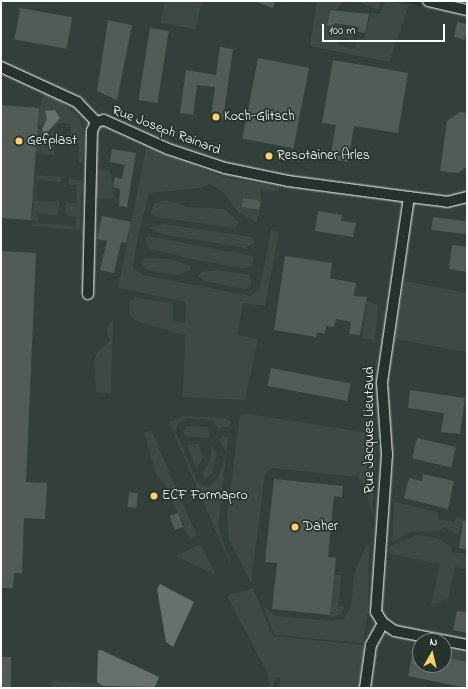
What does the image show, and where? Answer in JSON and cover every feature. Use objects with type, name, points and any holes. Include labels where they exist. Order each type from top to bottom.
[{"type":"street","points":[[428,1],[449,3],[467,10]]},
{"type":"street","points":[[1,67],[39,82],[77,102],[96,122]]},
{"type":"street","name":"Rue Joseph Rainard","points":[[88,294],[92,131],[96,122],[104,120],[168,149],[225,168],[288,181],[447,202],[467,198]]},
{"type":"street","name":"Rue Jacques Lieutaud","points":[[383,623],[376,612],[387,455],[382,383],[409,197]]},
{"type":"street","points":[[365,688],[371,645],[383,623],[395,631],[467,645]]},
{"type":"shaded area","points":[[1,1],[399,1],[467,16],[467,688],[1,688]]},
{"type":"shaded area","points":[[165,1],[202,1],[196,29],[160,23]]},
{"type":"shaded area","points":[[317,1],[342,1],[336,10],[329,9],[327,27],[336,29],[337,23],[343,25],[343,30],[355,33],[353,39],[340,37],[338,45],[355,49],[358,38],[364,39],[371,13],[380,14],[386,1],[409,5],[389,62],[310,46]]},
{"type":"shaded area","points":[[342,1],[379,1],[380,8],[376,9],[360,2]]},
{"type":"shaded area","points":[[45,93],[60,100],[79,118],[84,132],[83,163],[79,162],[79,144],[70,143],[71,124],[57,123],[56,127],[53,127],[59,114],[56,110],[51,110],[44,126],[38,125],[39,108]]},
{"type":"shaded area","points":[[55,110],[60,118],[45,135],[42,130],[47,119],[45,111]]},
{"type":"shaded area","points":[[38,128],[46,135],[55,129],[54,155],[36,153]]},
{"type":"shaded area","points":[[146,148],[226,178],[279,187],[278,191],[260,190],[261,201],[243,199],[241,207],[259,210],[257,222],[238,212],[222,191],[210,184],[200,188],[149,193],[137,240],[133,268],[143,275],[251,296],[260,288],[271,230],[279,232],[265,306],[243,303],[237,335],[258,339],[245,400],[183,397],[185,335],[138,322],[129,315],[130,301],[136,297],[173,304],[173,320],[185,323],[186,302],[118,288]]},
{"type":"shaded area","points":[[97,169],[108,170],[111,174],[114,199],[96,198]]},
{"type":"shaded area","points":[[36,175],[61,177],[61,182],[37,180],[35,201],[60,202],[57,215],[38,214],[38,221],[32,220]]},
{"type":"shaded area","points":[[69,179],[82,180],[80,230],[32,226],[32,223],[76,226],[76,217],[67,216],[65,212],[66,203],[77,203],[77,185],[69,185]]},
{"type":"shaded area","points":[[166,200],[188,207],[224,209],[239,222],[235,228],[156,217],[151,213],[155,203]]},
{"type":"shaded area","points":[[163,224],[252,237],[255,242],[246,248],[161,234],[148,227]]},
{"type":"shaded area","points":[[148,236],[253,256],[253,262],[250,267],[242,268],[187,258],[148,248],[145,239]]},
{"type":"shaded area","points":[[145,258],[169,259],[189,265],[191,270],[179,275],[151,271],[144,268],[141,262]]},
{"type":"shaded area","points":[[218,270],[250,275],[251,286],[246,289],[205,281],[198,276],[202,272]]},
{"type":"shaded area","points":[[404,281],[467,293],[467,352],[395,339]]},
{"type":"shaded area","points":[[367,301],[378,305],[375,340],[362,338]]},
{"type":"shaded area","points":[[113,319],[111,394],[96,392],[94,361],[98,351],[110,341],[106,329]]},
{"type":"shaded area","points":[[249,414],[375,434],[376,451],[372,515],[365,487],[358,477],[272,468],[265,474],[251,583],[229,540],[227,516],[240,415]]},
{"type":"shaded area","points":[[184,416],[225,418],[231,422],[229,427],[218,428],[212,420],[189,418],[179,422],[175,431],[197,482],[208,487],[217,480],[226,453],[219,439],[223,436],[228,438],[218,526],[233,571],[169,422]]},
{"type":"shaded area","points":[[187,426],[208,427],[210,438],[185,436],[183,431]]},
{"type":"shaded area","points":[[151,430],[197,536],[190,539],[164,483],[157,477],[144,433]]},
{"type":"shaded area","points":[[198,444],[203,457],[196,469],[187,445]]},
{"type":"shaded area","points":[[211,445],[217,454],[212,474],[205,478],[202,473],[210,461]]},
{"type":"shaded area","points":[[394,502],[438,512],[438,519],[454,522],[457,517],[467,519],[467,528],[460,527],[458,534],[443,527],[440,531],[410,532],[392,542]]},
{"type":"shaded area","points":[[417,535],[437,538],[452,547],[451,552],[467,554],[467,570],[455,567],[448,599],[431,605],[440,564],[390,554],[390,546]]},
{"type":"shaded area","points":[[201,544],[216,575],[176,556]]},
{"type":"shaded area","points":[[366,545],[369,545],[368,612],[363,643],[274,635],[263,606],[276,616],[331,621],[343,619],[351,607],[354,575]]},
{"type":"shaded area","points":[[334,575],[341,575],[338,606],[345,607],[341,614],[333,617],[330,616]]},
{"type":"shaded area","points":[[160,584],[194,602],[173,647],[166,642],[157,589]]},
{"type":"shaded area","points":[[253,588],[273,636],[364,645],[360,688],[279,688],[280,678],[275,677],[273,688],[270,688],[267,672],[227,596]]},
{"type":"shaded area","points":[[101,650],[159,677],[155,687],[103,686],[97,682],[98,651]]},
{"type":"shaded area","points":[[452,650],[467,653],[467,662],[452,659]]},
{"type":"shaded area","points":[[52,680],[100,684],[101,686],[52,688]]},
{"type":"building","points":[[254,1],[275,1],[273,8]]},
{"type":"building","points":[[20,8],[72,17],[67,49],[14,40]]},
{"type":"building","points":[[330,10],[369,14],[365,33],[358,32],[359,27],[335,23],[334,27],[327,26]]},
{"type":"building","points":[[108,20],[132,25],[117,100],[97,91]]},
{"type":"building","points":[[457,22],[467,24],[465,40],[454,37]]},
{"type":"building","points":[[150,28],[169,31],[157,103],[139,100]]},
{"type":"building","points":[[220,47],[233,49],[223,119],[211,117],[215,87],[197,85],[193,115],[180,113],[186,70],[216,75]]},
{"type":"building","points":[[258,58],[309,68],[293,148],[242,138]]},
{"type":"building","points":[[333,60],[408,73],[398,133],[354,126],[348,162],[330,159],[336,125],[322,123]]},
{"type":"building","name":"Gefplast","points":[[1,105],[39,108],[31,220],[1,218]]},
{"type":"building","points":[[460,112],[467,113],[467,167],[458,173],[440,171],[447,121]]},
{"type":"building","points":[[112,149],[136,153],[127,207],[119,206],[120,189],[113,187],[115,177],[122,179],[125,165],[110,162]]},
{"type":"building","points":[[243,198],[261,201],[259,210],[242,207]]},
{"type":"building","points":[[318,211],[342,215],[341,221],[356,223],[353,237],[315,231]]},
{"type":"building","points":[[102,216],[131,222],[126,243],[121,242],[114,273],[100,270],[107,241],[97,239]]},
{"type":"building","points":[[433,217],[467,221],[465,234],[431,230]]},
{"type":"building","points":[[452,245],[467,247],[467,272],[449,269]]},
{"type":"building","points":[[1,251],[36,253],[26,482],[47,483],[45,519],[24,518],[22,573],[14,573],[13,588],[1,588]]},
{"type":"building","points":[[285,256],[332,263],[330,278],[356,283],[354,296],[367,297],[360,335],[349,334],[351,322],[336,319],[334,327],[326,326],[325,334],[317,332],[316,337],[274,330]]},
{"type":"building","points":[[271,368],[351,383],[347,401],[268,386]]},
{"type":"building","points":[[410,390],[465,398],[460,434],[441,432],[444,413],[408,408]]},
{"type":"building","points":[[417,438],[456,447],[451,467],[412,458]]},
{"type":"building","points":[[423,474],[454,481],[448,509],[404,498],[409,478],[422,481]]},
{"type":"building","name":"Daher","points":[[274,479],[343,486],[342,497],[334,496],[328,557],[336,558],[330,615],[272,609],[277,563],[265,562]]},
{"type":"building","points":[[129,492],[138,493],[136,508],[127,507]]},
{"type":"building","name":"ECF Formapro","points":[[178,513],[183,527],[175,530],[170,516]]},
{"type":"building","points":[[463,521],[467,521],[467,549],[459,548]]},
{"type":"building","points":[[457,611],[467,612],[467,633],[453,630]]},
{"type":"building","points":[[412,655],[412,673],[452,673],[452,659],[467,662],[467,688],[408,676]]},
{"type":"building","points":[[1,657],[11,657],[11,688],[1,688]]},
{"type":"place","name":"Koch-Glitsch","points":[[216,117]]},
{"type":"place","name":"Gefplast","points":[[19,141]]},
{"type":"place","name":"Resotainer Arles","points":[[269,156]]},
{"type":"place","name":"ECF Formapro","points":[[154,496]]},
{"type":"place","name":"Daher","points":[[295,527]]}]
